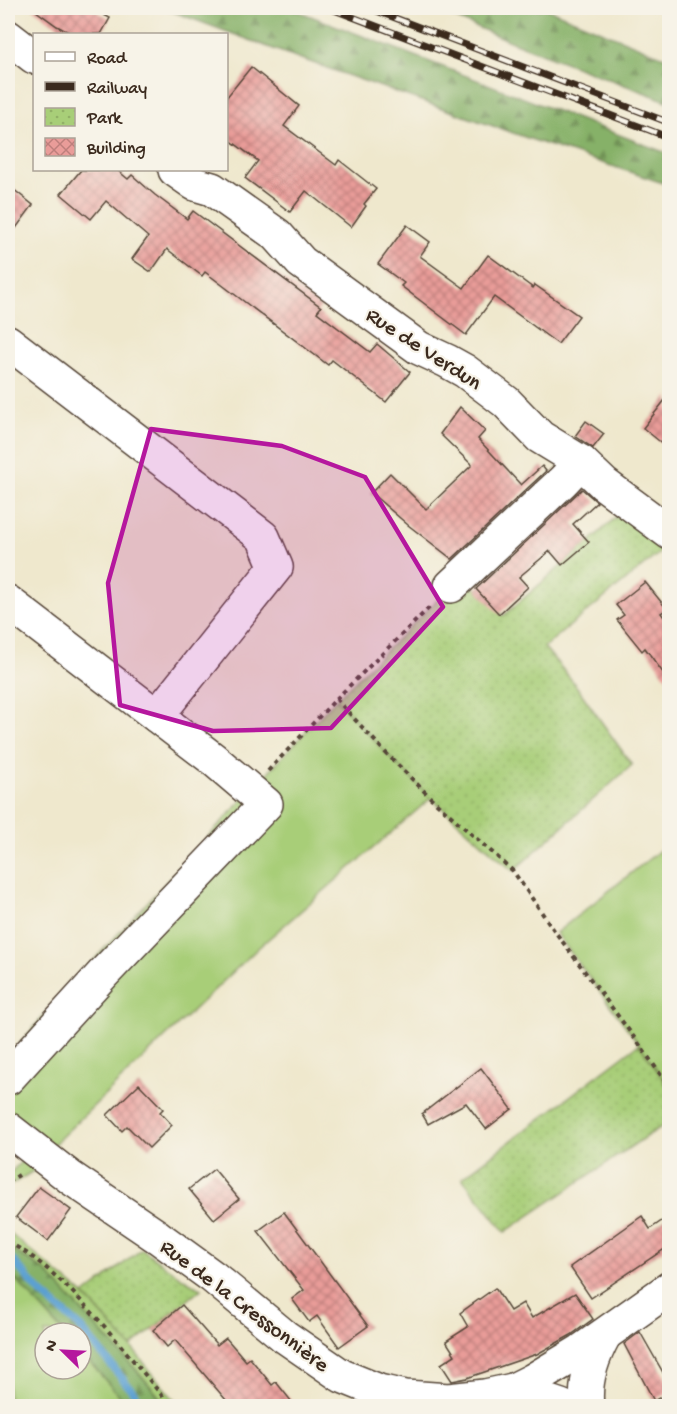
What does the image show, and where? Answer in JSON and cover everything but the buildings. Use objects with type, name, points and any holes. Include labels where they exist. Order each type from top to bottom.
[{"type":"street","points":[[8,37],[33,56]]},
{"type":"street","name":"Rue de Verdun","points":[[176,171],[195,184],[212,189],[277,235],[301,262],[419,348],[465,371],[506,402],[540,437],[581,462],[604,484],[669,532]]},
{"type":"street","points":[[8,342],[263,537],[276,567],[158,716]]},
{"type":"street","points":[[452,586],[581,462]]},
{"type":"street","points":[[8,602],[213,759],[266,804],[103,974],[8,1078]]},
{"type":"street","name":"Rue de la Cressonnière","points":[[8,1129],[71,1178],[213,1277],[284,1336],[342,1376],[379,1391],[406,1398],[449,1400],[513,1390]]},
{"type":"street","points":[[513,1390],[603,1336],[669,1288]]},
{"type":"street","points":[[587,1407],[589,1373],[603,1336]]},
{"type":"street","points":[[513,1390],[561,1407]]},
{"type":"path","points":[[336,699],[386,753],[513,872],[669,1088]]},
{"type":"path","points":[[8,1242],[32,1256],[69,1289],[171,1407]]},
{"type":"highlighted area","points":[[151,429],[282,446],[365,477],[443,607],[331,728],[213,731],[120,705],[108,583]]},
{"type":"green space","points":[[163,8],[290,8],[669,154],[669,185],[287,54]]},
{"type":"green space","points":[[432,8],[545,8],[669,59],[669,102],[512,42]]},
{"type":"green space","points":[[630,504],[669,545],[544,647],[574,683],[632,765],[513,871],[431,798],[336,699],[465,573],[467,580],[503,616]]},
{"type":"green space","points":[[336,699],[431,798],[258,948],[53,1145],[8,1113],[8,1057],[67,989]]},
{"type":"green space","points":[[669,843],[669,1088],[556,933]]},
{"type":"green space","points":[[639,1044],[669,1088],[669,1122],[505,1232],[462,1178]]},
{"type":"green space","points":[[23,1160],[38,1168],[8,1187],[8,1175]]},
{"type":"green space","points":[[8,1232],[84,1295],[131,1347],[179,1406],[167,1406],[93,1321],[45,1271],[8,1247]]},
{"type":"green space","points":[[8,1247],[45,1271],[91,1321],[53,1321],[8,1273]]},
{"type":"green space","points":[[142,1249],[201,1289],[131,1347],[84,1295]]},
{"type":"green space","points":[[8,1273],[53,1321],[33,1321],[33,1381],[93,1381],[93,1366],[128,1406],[8,1406]]},
{"type":"green space","points":[[93,1323],[167,1406],[128,1406],[93,1366]]},
{"type":"waterway","points":[[8,1255],[40,1292],[79,1326],[145,1406]]},
{"type":"railway","points":[[329,8],[670,138]]},
{"type":"railway","points":[[369,8],[670,123]]}]
